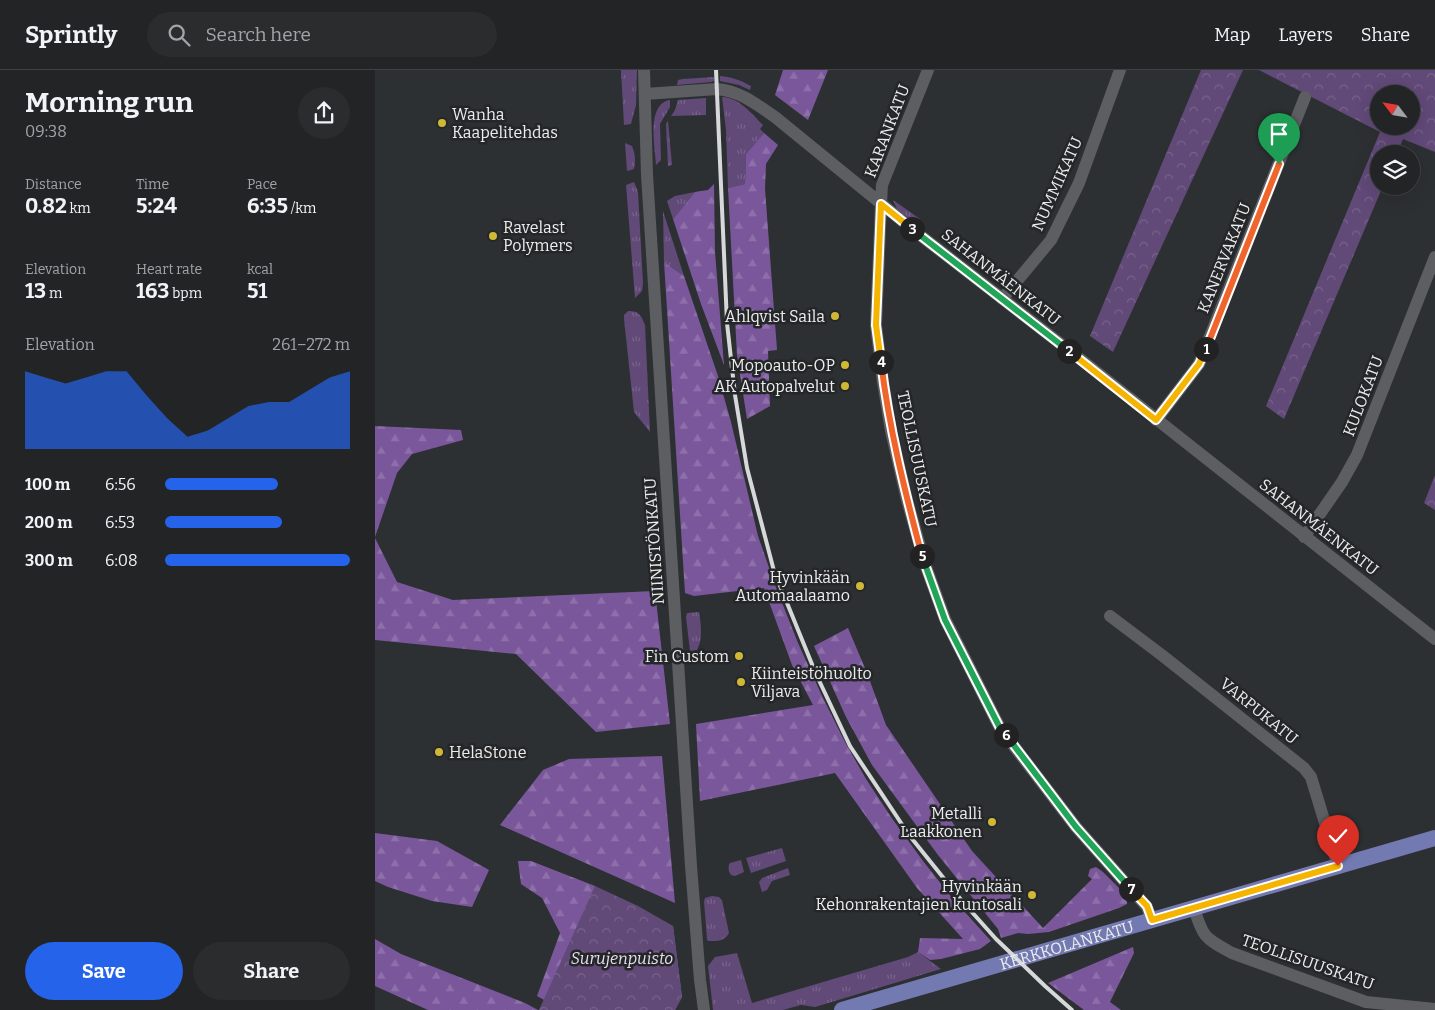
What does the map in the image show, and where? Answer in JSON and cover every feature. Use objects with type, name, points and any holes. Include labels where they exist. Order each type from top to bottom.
[{"type":"main road","name":"KERKKOLANKATU","points":[[842,1010],[1435,838]]},
{"type":"street","name":"NIINISTÖNKATU","points":[[645,70],[647,175],[699,980],[704,1010]]},
{"type":"street","name":"KARANKATU","points":[[881,204],[882,185],[928,70]]},
{"type":"street","name":"NUMMIKATU","points":[[1002,299],[1051,240],[1079,183],[1120,70]]},
{"type":"street","name":"SAHANMÄENKATU","points":[[645,94],[717,89],[732,91],[744,96],[775,117],[881,204],[1435,639]]},
{"type":"street","name":"KANERVAKATU","points":[[1156,420],[1199,364],[1305,97]]},
{"type":"street","name":"TEOLLISUUSKATU","points":[[881,204],[876,325],[883,382],[891,431],[907,500],[925,564],[945,620],[1000,728],[1076,827],[1147,906],[1152,920]]},
{"type":"street","name":"KULOKATU","points":[[1304,537],[1342,482],[1357,455],[1435,257]]},
{"type":"street","name":"VARPUKATU","points":[[1111,616],[1304,768],[1311,777],[1338,866]]},
{"type":"street","name":"TEOLLISUUSKATU","points":[[1194,908],[1203,934],[1213,943],[1232,953],[1366,1002],[1435,1009]]},
{"type":"green space","points":[[621,70],[637,70],[636,105],[631,124],[624,125]]},
{"type":"green space","points":[[783,70],[828,70],[808,120],[775,95]]},
{"type":"green space","points":[[1201,70],[1243,70],[1113,352],[1090,336]]},
{"type":"green space","points":[[1259,70],[1435,70],[1435,152],[1403,139],[1401,145],[1375,145],[1379,135],[1420,135],[1420,85],[1370,85],[1370,127]]},
{"type":"green space","points":[[720,76],[743,82],[751,86],[750,90],[739,85],[720,81]]},
{"type":"green space","points":[[714,77],[714,81],[711,82],[677,85],[678,80]]},
{"type":"green space","points":[[722,97],[734,100],[745,107],[763,125],[760,129],[764,133],[746,154],[745,184],[728,188],[726,130]]},
{"type":"green space","points":[[706,98],[706,115],[671,116],[678,100]]},
{"type":"green space","points":[[670,100],[670,107],[660,124],[661,160],[656,165],[655,118],[662,103]]},
{"type":"green space","points":[[669,119],[672,165],[668,166],[666,124]]},
{"type":"green space","points":[[764,133],[778,145],[766,164],[765,189],[777,350],[768,351],[770,406],[747,419],[737,355],[728,188],[745,184],[746,154]]},
{"type":"green space","points":[[625,143],[632,146],[635,157],[634,169],[627,171]]},
{"type":"green space","points":[[1370,156],[1370,195],[1379,195],[1284,419],[1266,406]]},
{"type":"green space","points":[[634,182],[638,192],[643,283],[642,291],[635,298],[626,185]]},
{"type":"green space","points":[[714,184],[715,252],[724,365],[701,304],[673,219],[695,192],[708,190]]},
{"type":"green space","points":[[695,192],[673,219],[667,201],[675,196]]},
{"type":"green space","points":[[893,200],[920,219],[917,224],[897,209]]},
{"type":"green space","points":[[663,211],[684,276],[664,262]]},
{"type":"green space","points":[[664,262],[684,276],[718,376],[758,536],[798,643],[822,696],[866,779],[891,817],[953,899],[991,941],[980,949],[930,960],[918,952],[920,938],[963,939],[917,888],[835,773],[700,801],[696,724],[813,705],[792,665],[764,588],[694,596],[685,593]]},
{"type":"green space","points":[[628,311],[639,314],[645,325],[650,432],[634,412],[624,319],[624,315]]},
{"type":"green space","points":[[375,426],[461,430],[463,440],[412,454],[397,473],[375,537]]},
{"type":"green space","points":[[1435,475],[1435,510],[1424,503]]},
{"type":"green space","points":[[375,538],[397,582],[453,600],[655,591],[670,724],[596,732],[516,654],[375,640]]},
{"type":"green space","points":[[699,612],[700,641],[697,650],[690,651],[686,617],[687,613]]},
{"type":"green space","points":[[848,628],[886,725],[972,851],[1043,928],[1092,879],[1088,876],[1090,869],[1096,867],[1126,895],[1127,904],[1049,932],[1018,933],[1001,938],[998,929],[938,855],[872,765],[846,717],[814,646]]},
{"type":"green space","points":[[662,756],[675,903],[500,825],[543,770],[569,759]]},
{"type":"green space","points":[[375,833],[437,841],[489,870],[472,907],[432,901],[375,881]]},
{"type":"green space","points":[[782,848],[786,861],[751,873],[746,858]]},
{"type":"green space","points":[[741,860],[744,872],[735,876],[731,875],[729,872],[730,863]]},
{"type":"green space","name":"Surujenpuisto","points":[[518,861],[531,861],[595,886],[599,905],[673,926],[682,997],[675,1010],[562,1010],[537,996],[560,933],[542,898],[521,884]]},
{"type":"green space","points":[[788,868],[790,875],[772,881],[767,890],[762,892],[759,882],[762,878]]},
{"type":"green space","name":"Surujenpuisto","points":[[595,886],[638,906],[673,926],[682,997],[675,1010],[539,1010]]},
{"type":"green space","points":[[719,897],[722,900],[729,933],[723,939],[717,941],[708,941],[707,939],[704,901],[705,898]]},
{"type":"green space","points":[[375,939],[401,954],[525,1003],[538,1010],[428,1010],[375,986]]},
{"type":"green space","points":[[1133,947],[1134,953],[1110,1002],[1121,1010],[1084,1010],[1048,983]]},
{"type":"green space","points":[[918,952],[941,969],[815,1007],[801,1005],[783,1010],[713,1010],[708,966],[715,957],[737,953],[752,1003],[908,957]]},
{"type":"railway","points":[[716,70],[727,323],[735,395],[747,468],[774,571],[816,674],[850,746],[909,835],[962,901],[996,939],[1072,1010]]},
{"type":"place","name":"Wanha Kaapelitehdas","points":[[442,123]]},
{"type":"place","name":"Ravelast Polymers","points":[[493,236]]},
{"type":"place","name":"Ahlqvist Saila","points":[[835,316]]},
{"type":"place","name":"Mopoauto-OP","points":[[845,365]]},
{"type":"place","name":"AK Autopalvelut","points":[[845,386]]},
{"type":"place","name":"Hyvinkään Automaalaamo","points":[[860,586]]},
{"type":"place","name":"Fin Custom","points":[[739,656]]},
{"type":"place","name":"Kiinteistöhuolto Viljava","points":[[741,682]]},
{"type":"place","name":"HelaStone","points":[[439,752]]},
{"type":"place","name":"Metalli Laakkonen","points":[[992,822]]},
{"type":"place","name":"Hyvinkään Kehonrakentajien kuntosali","points":[[1032,895]]},
{"type":"route","points":[[1279,164],[1199,364],[1156,420],[881,204],[876,325],[891,431],[907,500],[925,564],[945,620],[1000,728],[1076,827],[1147,906],[1152,920],[1338,866]]}]
